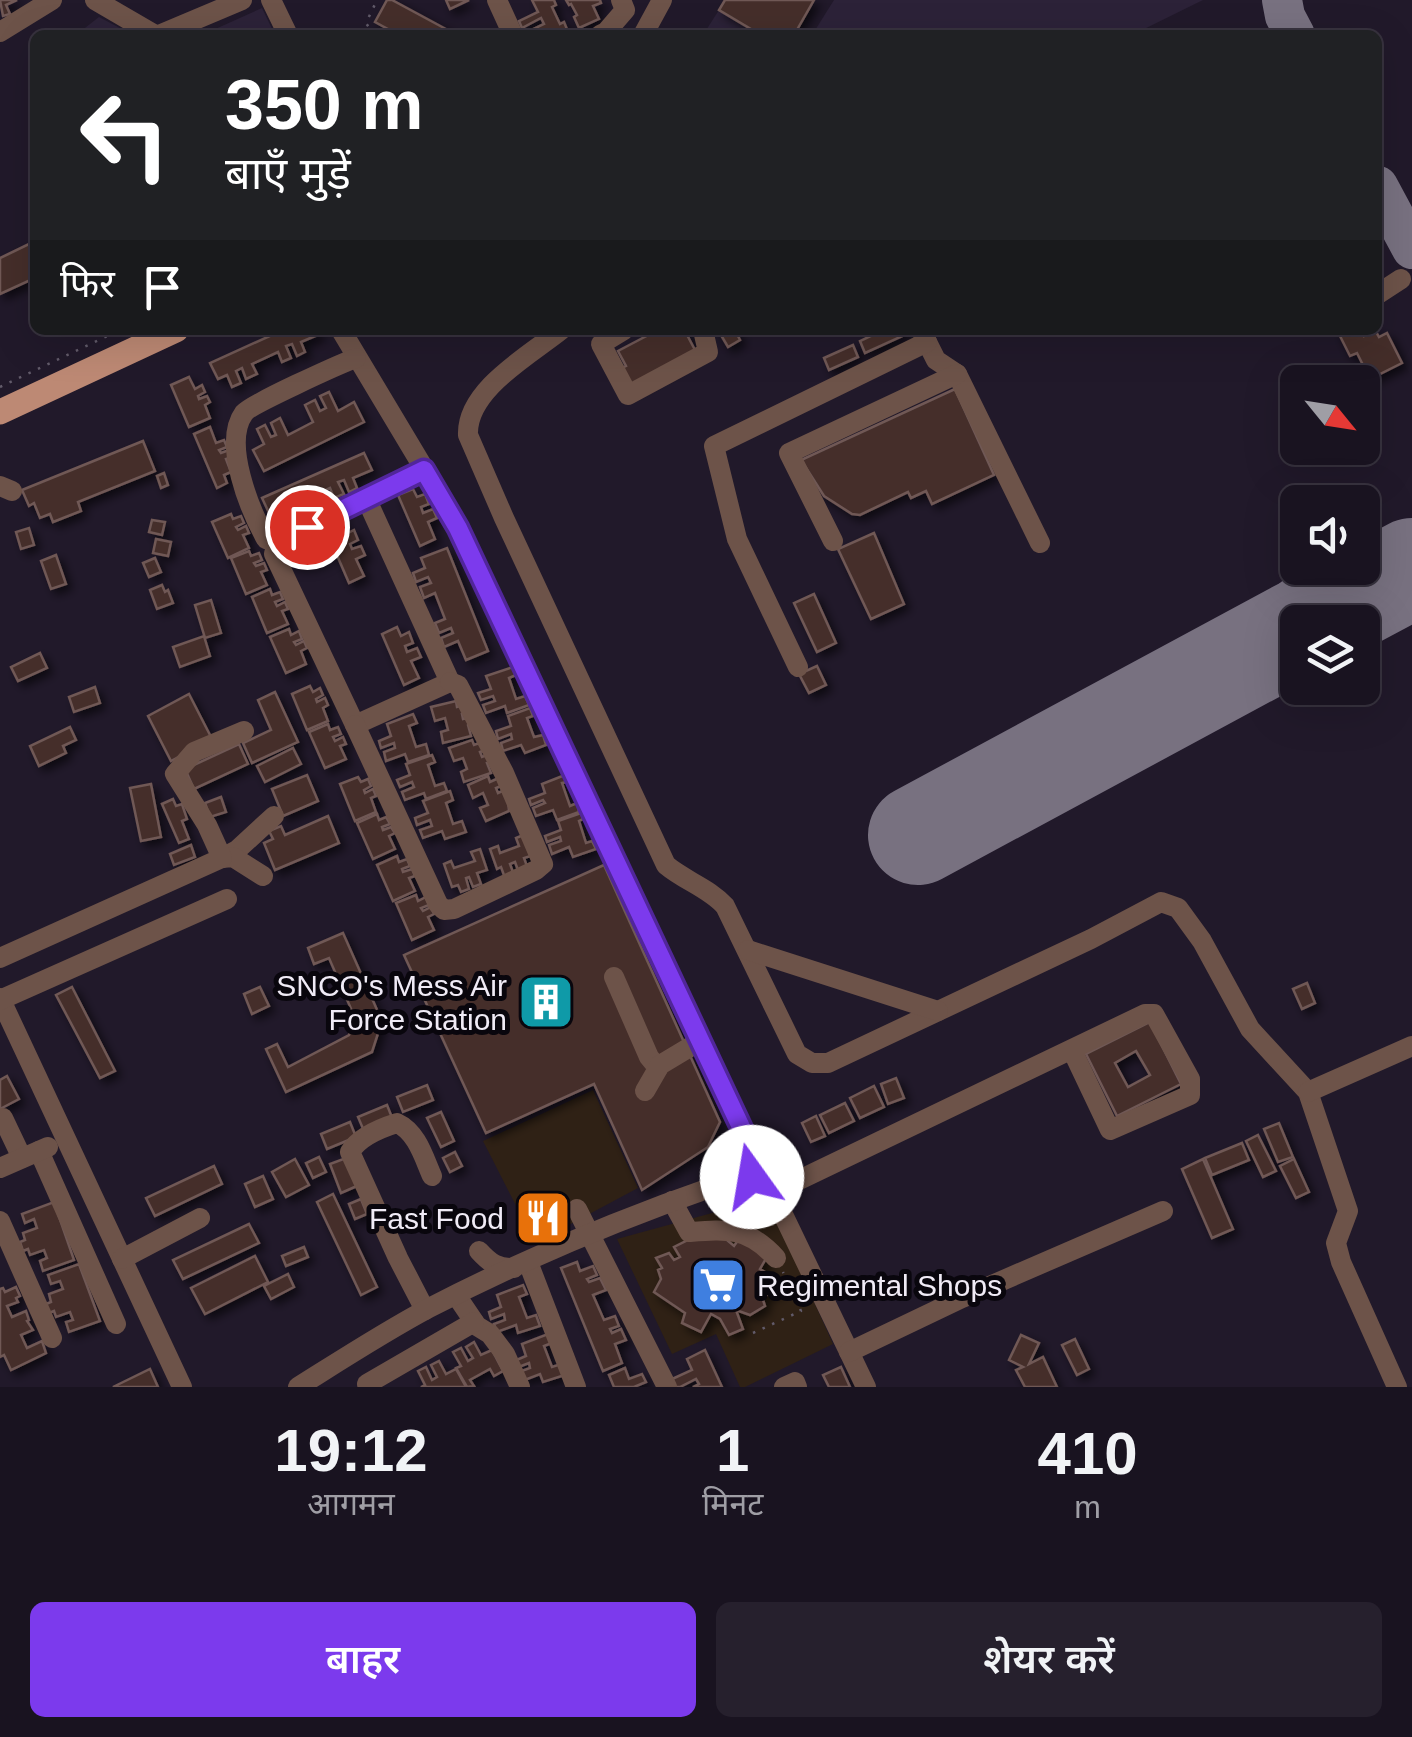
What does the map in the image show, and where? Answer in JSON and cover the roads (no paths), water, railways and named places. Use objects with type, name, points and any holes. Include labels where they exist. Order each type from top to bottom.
[{"type":"main road","points":[[0,396],[128,335]]},
{"type":"main road","points":[[0,412],[165,335]]},
{"type":"street","points":[[0,32],[52,0]]},
{"type":"street","points":[[95,0],[149,30]]},
{"type":"street","points":[[165,30],[198,8],[242,0]]},
{"type":"street","points":[[271,0],[286,30]]},
{"type":"street","points":[[497,0],[511,30]]},
{"type":"street","points":[[608,30],[626,10],[620,0]]},
{"type":"street","points":[[646,30],[662,0]]},
{"type":"street","points":[[1382,291],[1401,279]]},
{"type":"street","points":[[343,335],[458,528],[866,1387]]},
{"type":"street","points":[[555,335],[486,388],[467,425],[468,436],[666,865],[714,894],[726,906],[797,1054],[812,1062],[828,1063],[1161,902],[1178,908],[1202,942],[1250,1029],[1308,1092],[1348,1211],[1336,1243],[1341,1262],[1396,1387]]},
{"type":"street","points":[[616,335],[601,344],[628,395],[708,352],[705,335]]},
{"type":"street","points":[[798,668],[737,539],[714,446],[924,336],[936,360],[957,374],[1040,543]]},
{"type":"street","points":[[356,358],[246,410],[236,429],[243,484],[266,539],[277,542],[424,470]]},
{"type":"street","points":[[833,541],[789,453],[957,374]]},
{"type":"street","points":[[277,542],[274,554],[438,904],[444,910],[454,909],[536,870],[543,864],[494,756],[458,686],[450,682],[366,498]]},
{"type":"street","points":[[355,725],[450,682]]},
{"type":"street","points":[[222,858],[175,774],[194,752],[244,731]]},
{"type":"street","points":[[0,958],[222,858],[274,816]]},
{"type":"street","points":[[222,858],[234,857],[262,876]]},
{"type":"street","points":[[182,1387],[0,999],[227,899]]},
{"type":"street","points":[[748,950],[938,1012]]},
{"type":"street","points":[[614,977],[649,1057],[658,1068]]},
{"type":"street","points":[[774,1196],[1145,1014],[1154,1014],[1190,1080],[1190,1095],[1110,1130],[1072,1050]]},
{"type":"street","points":[[645,1091],[658,1068],[700,1041]]},
{"type":"street","points":[[1308,1092],[1412,1046]]},
{"type":"street","points":[[3,1118],[30,1154],[116,1324]]},
{"type":"street","points":[[425,1310],[350,1152],[362,1140],[397,1123],[415,1139],[432,1176]]},
{"type":"street","points":[[0,1168],[65,1140]]},
{"type":"street","points":[[749,1144],[754,1164],[752,1177]]},
{"type":"street","points":[[298,1387],[456,1295],[591,1233],[718,1185],[720,1168],[731,1161],[742,1163],[752,1177]]},
{"type":"street","points":[[752,1177],[774,1196]]},
{"type":"street","points":[[672,1201],[688,1232],[726,1230],[746,1234],[776,1258]]},
{"type":"street","points":[[577,1209],[667,1387]]},
{"type":"street","points":[[850,1352],[962,1298],[1163,1211]]},
{"type":"street","points":[[122,1260],[200,1218]]},
{"type":"street","points":[[0,1220],[52,1338]]},
{"type":"street","points":[[479,1251],[498,1268],[521,1265]]},
{"type":"street","points":[[521,1265],[576,1387]]},
{"type":"street","points":[[456,1295],[477,1326],[490,1334],[506,1354],[520,1387]]},
{"type":"street","points":[[367,1384],[474,1322]]},
{"type":"street","points":[[784,1387],[795,1382],[797,1387]]},
{"type":"place","name":"SNCO's Mess Air Force Station","points":[[546,1002]]},
{"type":"place","name":"Fast Food","points":[[543,1218]]},
{"type":"place","name":"Regimental Shops","points":[[718,1285]]}]
